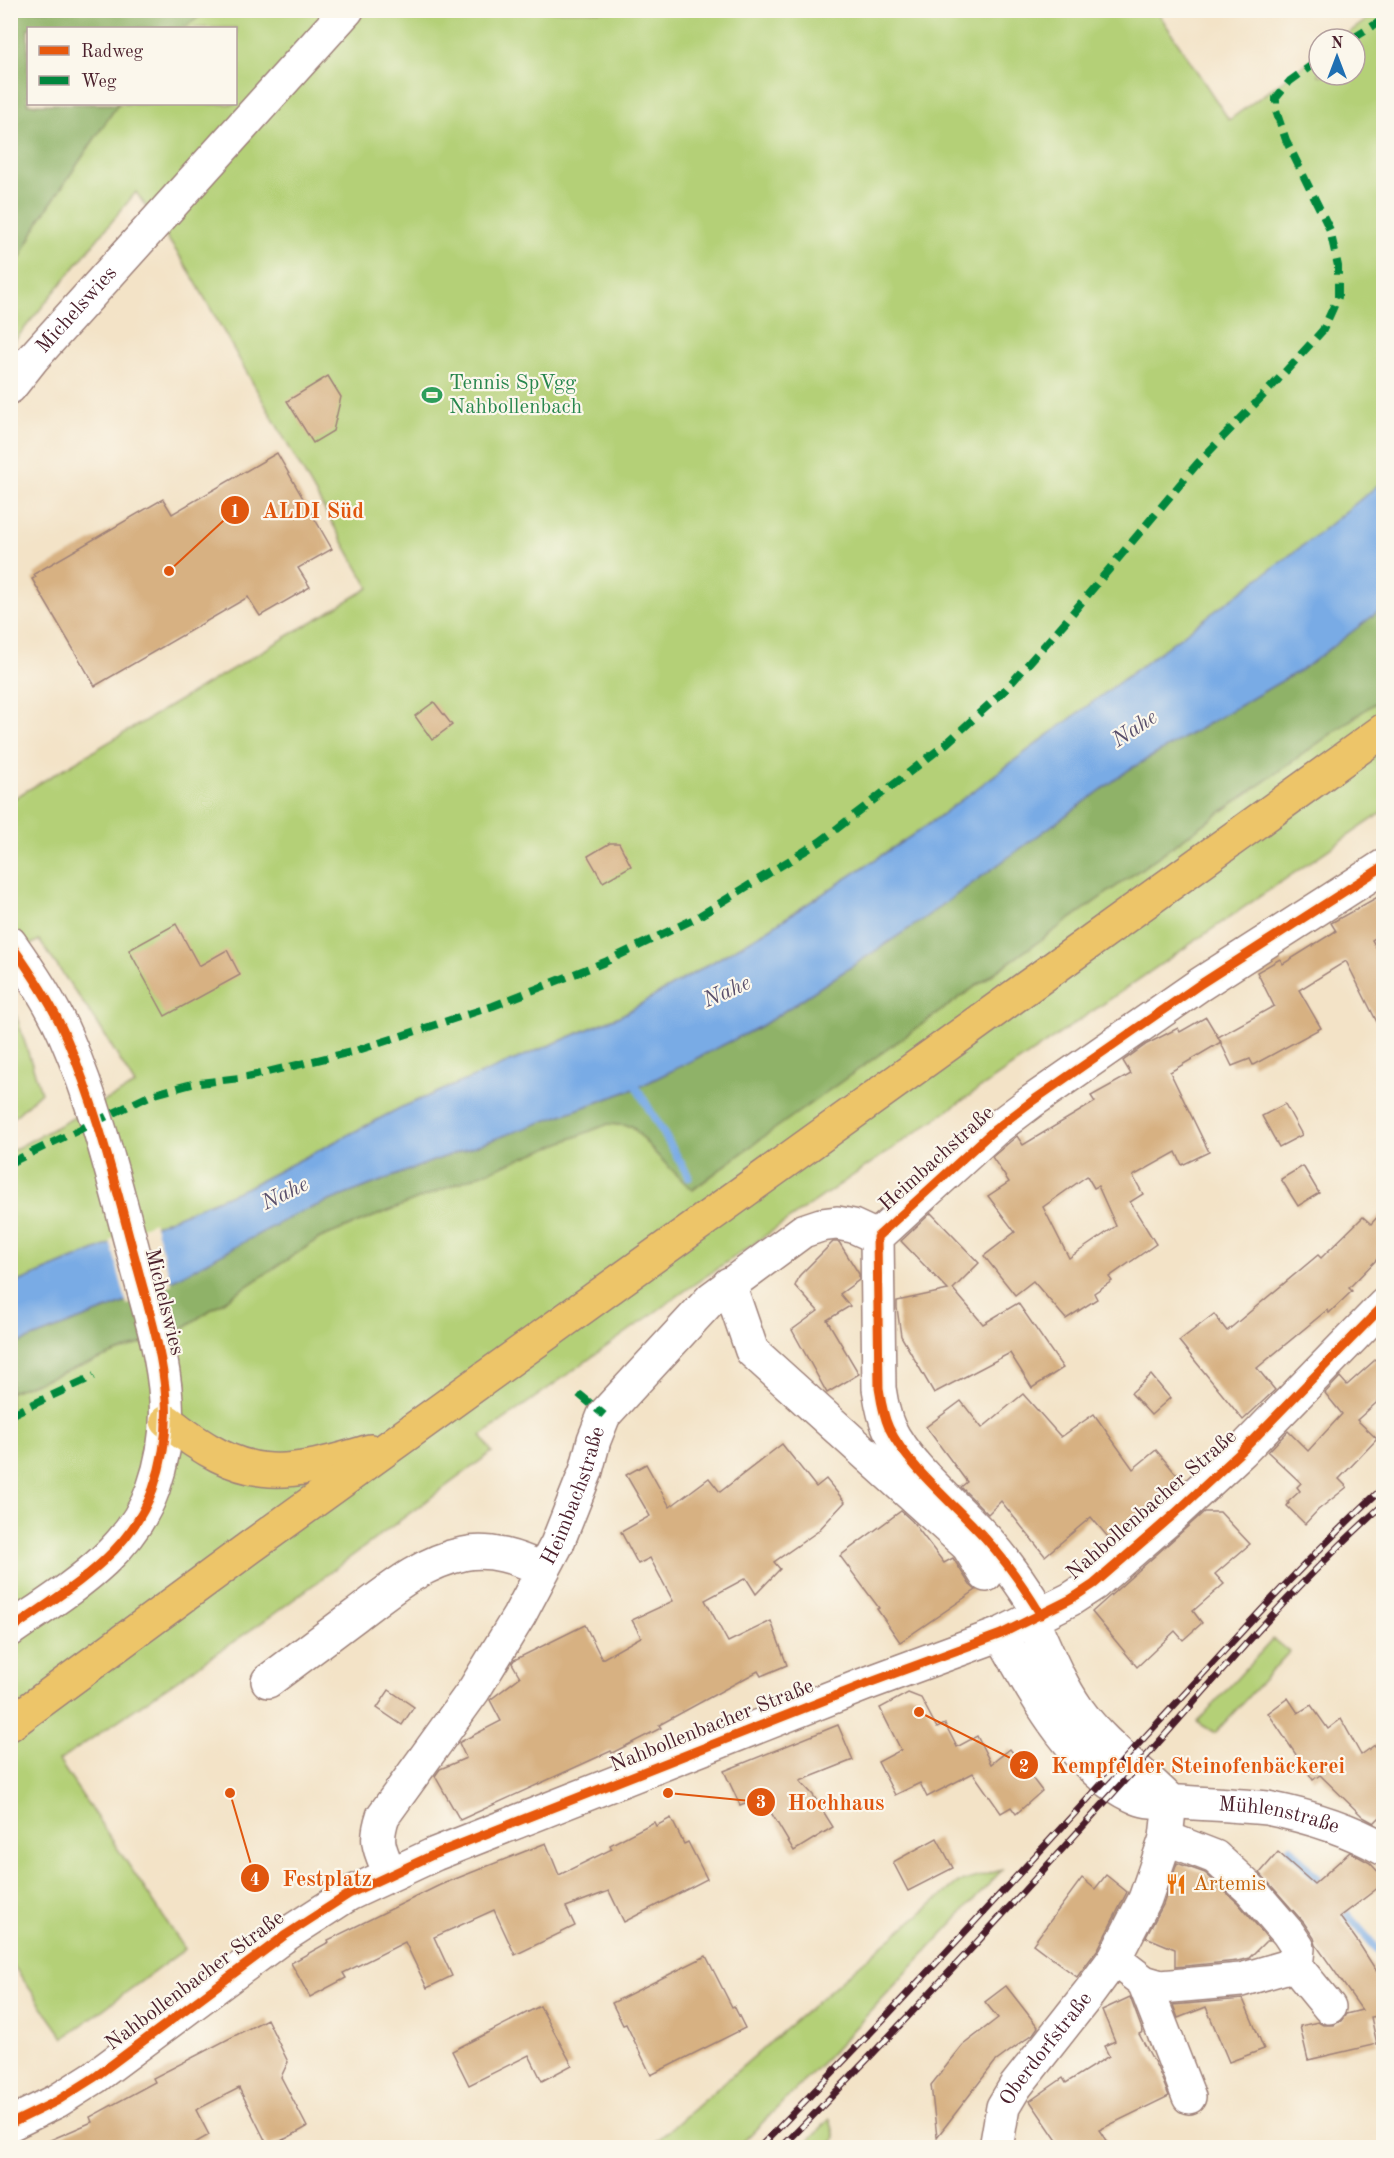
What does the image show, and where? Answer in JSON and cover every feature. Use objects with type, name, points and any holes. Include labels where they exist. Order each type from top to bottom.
[{"type":"main road","points":[[10,1724],[249,1548],[1383,730]]},
{"type":"main road","points":[[167,1421],[222,1458],[261,1470],[306,1469],[398,1442]]},
{"type":"street","name":"Michelswies","points":[[10,387],[144,233],[347,10]]},
{"type":"street","name":"Heimbachstraße","points":[[1036,1617],[1014,1571],[899,1446],[888,1427],[879,1388],[876,1237],[994,1130],[1031,1102],[1199,985],[1383,866]]},
{"type":"street","name":"Michelswies","points":[[10,1630],[83,1578],[106,1559],[126,1536],[153,1490],[163,1452],[167,1421],[162,1368],[107,1156],[80,1073],[65,1035],[16,961]]},
{"type":"street","name":"Heimbachstraße","points":[[390,1874],[378,1845],[378,1814],[474,1690],[519,1616],[557,1544],[586,1471],[594,1440],[604,1415],[712,1298],[802,1231],[837,1223],[853,1226],[876,1237]]},
{"type":"street","points":[[729,1284],[752,1351],[968,1546],[986,1575]]},
{"type":"street","name":"Nahbollenbacher Straße","points":[[10,2124],[57,2101],[111,2066],[316,1914],[349,1894],[435,1854],[863,1685],[1001,1634],[1071,1599],[1094,1584],[1171,1517],[1286,1408],[1383,1305]]},
{"type":"street","points":[[268,1681],[403,1580],[429,1565],[463,1554],[491,1553],[519,1559],[542,1569]]},
{"type":"street","points":[[1036,1617],[1057,1672],[1078,1710],[1095,1730],[1170,1801]]},
{"type":"street","name":"Mühlenstraße","points":[[1001,1634],[1056,1726],[1089,1764],[1115,1784],[1139,1798],[1267,1808],[1288,1812],[1348,1831],[1383,1849]]},
{"type":"street","name":"Oberdorfstraße","points":[[996,2148],[1003,2107],[1015,2087],[1114,1959],[1145,1899],[1166,1838],[1170,1801]]},
{"type":"street","points":[[1114,1959],[1144,1982],[1161,1987],[1241,1980],[1289,1966],[1297,1958],[1298,1948],[1288,1933],[1251,1890],[1215,1857],[1166,1838]]},
{"type":"street","points":[[1292,1962],[1329,2007]]},
{"type":"street","points":[[1144,1982],[1189,2097]]},
{"type":"green space","points":[[11,10],[208,11],[184,27],[27,27],[27,105],[117,105],[39,221],[11,276]]},
{"type":"green space","points":[[208,11],[1157,11],[1229,120],[1307,63],[1307,87],[1367,87],[1367,27],[1357,27],[1379,11],[1383,11],[1383,481],[1317,535],[925,827],[766,931],[622,1015],[400,1108],[246,1188],[11,1285],[11,1151],[135,1085],[98,1024],[39,940],[11,956],[11,800],[369,588],[187,267],[136,192],[11,345],[11,276],[39,221],[117,105],[237,105],[237,27],[184,27]]},
{"type":"green space","points":[[1383,608],[1383,697],[692,1190],[632,1126],[608,1124],[320,1238],[183,1328],[11,1392],[11,1346],[147,1294],[298,1213],[433,1161],[637,1088],[763,1025],[916,924],[1130,769],[1306,667]]},
{"type":"green space","points":[[1383,697],[1383,812],[686,1290],[481,1436],[492,1452],[274,1614],[59,1761],[185,1949],[64,2038],[11,1962],[10,1392],[183,1328],[320,1238],[608,1124],[632,1126],[658,1156],[693,1190],[766,1135]]},
{"type":"green space","points":[[10,997],[41,1092],[11,1120],[10,1120]]},
{"type":"green space","points":[[1273,1639],[1289,1652],[1215,1733],[1197,1722]]},
{"type":"green space","points":[[1002,1870],[825,2060],[738,2147],[650,2147],[957,1883]]},
{"type":"green space","points":[[830,2119],[835,2137],[831,2147],[802,2147]]},
{"type":"water","name":"Nahe","points":[[1383,481],[1383,608],[1306,667],[1130,769],[916,924],[763,1025],[637,1088],[433,1161],[298,1213],[147,1294],[11,1346],[11,1285],[246,1188],[400,1108],[622,1015],[766,931],[925,827],[1317,535]]},
{"type":"pier","points":[[154,1222],[172,1284],[149,1297],[127,1305],[110,1240]]},
{"type":"building","points":[[328,376],[341,397],[333,431],[313,443],[287,401]]},
{"type":"building","points":[[277,453],[332,549],[298,568],[310,587],[260,616],[248,597],[95,686],[32,579],[36,577],[34,574],[163,499],[172,514]]},
{"type":"building","points":[[434,702],[452,725],[432,740],[415,716]]},
{"type":"building","points":[[610,843],[619,843],[631,866],[603,882],[588,856]]},
{"type":"building","points":[[1383,894],[1383,933],[1372,940],[1383,959],[1383,1034],[1346,961],[1299,990],[1321,1028],[1253,1065],[1250,1059],[1232,1066],[1218,1037],[1274,1006],[1257,972],[1280,959],[1283,964],[1336,931],[1331,923]]},
{"type":"building","points":[[176,924],[199,966],[227,950],[240,975],[165,1016],[129,950]]},
{"type":"building","points":[[1206,1017],[1221,1042],[1170,1072],[1209,1152],[1182,1165],[1176,1152],[1133,1176],[1143,1194],[1130,1202],[1156,1244],[1109,1277],[1112,1281],[1094,1293],[1097,1299],[1066,1319],[1033,1281],[1015,1295],[984,1256],[1015,1232],[988,1196],[1009,1182],[992,1157],[1017,1136],[1023,1145],[1095,1102],[1091,1096],[1131,1074],[1123,1061],[1147,1044],[1178,1028],[1180,1032]],"holes":[[[1087,1176],[1094,1188],[1098,1186],[1116,1226],[1069,1258],[1043,1207]]]},
{"type":"building","points":[[1285,1104],[1302,1135],[1279,1147],[1262,1116]]},
{"type":"building","points":[[1303,1166],[1319,1193],[1298,1206],[1281,1179]]},
{"type":"building","points":[[1383,1211],[1383,1253],[1349,1288],[1352,1291],[1329,1313],[1327,1310],[1257,1368],[1275,1390],[1243,1420],[1179,1341],[1214,1314],[1227,1331],[1318,1255],[1321,1258],[1363,1217],[1371,1224]]},
{"type":"building","points":[[931,1213],[979,1263],[953,1289],[983,1324],[1018,1303],[1063,1368],[1032,1388],[1010,1353],[934,1393],[901,1336],[897,1308],[897,1301],[948,1290],[901,1241]]},
{"type":"building","points":[[833,1242],[839,1242],[859,1274],[859,1280],[840,1294],[850,1306],[827,1320],[859,1374],[827,1393],[792,1330],[818,1311],[795,1286],[800,1275]]},
{"type":"building","points":[[1383,1353],[1383,1397],[1357,1420],[1377,1439],[1339,1479],[1347,1487],[1318,1510],[1305,1524],[1287,1506],[1288,1502],[1300,1491],[1297,1487],[1301,1483],[1268,1452],[1288,1431],[1308,1451],[1342,1414],[1325,1393],[1340,1377],[1347,1385]]},
{"type":"building","points":[[1151,1375],[1170,1398],[1151,1415],[1131,1393]]},
{"type":"building","points":[[1023,1394],[1061,1437],[1094,1414],[1133,1469],[1156,1450],[1182,1481],[1113,1543],[1091,1517],[1045,1556],[1001,1501],[988,1514],[961,1487],[967,1482],[926,1427],[961,1401],[982,1428]]},
{"type":"building","points":[[782,1444],[816,1487],[826,1479],[845,1502],[817,1532],[774,1562],[780,1569],[756,1594],[746,1578],[705,1600],[728,1642],[771,1621],[787,1665],[761,1676],[758,1671],[659,1725],[661,1728],[612,1753],[611,1751],[460,1820],[435,1776],[440,1769],[466,1758],[460,1742],[501,1721],[490,1700],[520,1677],[512,1663],[514,1660],[585,1625],[602,1659],[641,1637],[632,1620],[673,1601],[650,1558],[638,1564],[621,1532],[650,1516],[626,1475],[646,1464],[670,1507],[709,1478],[720,1492]]},
{"type":"building","points":[[901,1511],[912,1521],[944,1563],[953,1558],[970,1585],[976,1590],[900,1642],[877,1609],[879,1608],[840,1556]]},
{"type":"building","points":[[1204,1512],[1220,1512],[1250,1544],[1215,1574],[1224,1584],[1193,1611],[1202,1623],[1183,1640],[1175,1631],[1137,1667],[1092,1612]]},
{"type":"building","points":[[389,1690],[414,1707],[402,1725],[377,1708]]},
{"type":"building","points":[[908,1693],[921,1698],[937,1728],[945,1724],[957,1747],[977,1736],[991,1764],[1010,1749],[1042,1791],[1016,1814],[1011,1807],[1001,1813],[973,1773],[927,1797],[920,1783],[895,1795],[878,1762],[901,1750],[880,1708]]},
{"type":"building","points":[[1288,1698],[1298,1713],[1311,1705],[1328,1729],[1341,1719],[1361,1755],[1383,1739],[1383,1814],[1374,1823],[1363,1817],[1320,1775],[1313,1780],[1268,1713]]},
{"type":"building","points":[[838,1725],[853,1760],[800,1781],[813,1795],[833,1827],[794,1851],[763,1796],[740,1805],[724,1771]]},
{"type":"building","points":[[671,1818],[684,1844],[688,1842],[707,1879],[624,1922],[609,1891],[566,1907],[575,1926],[515,1955],[494,1910],[434,1937],[452,1976],[427,1988],[405,1942],[343,1973],[346,1978],[310,1997],[291,1963],[329,1942],[328,1940],[440,1885],[546,1843],[559,1875],[612,1849],[610,1845],[654,1822],[656,1826]]},
{"type":"building","points":[[937,1838],[953,1868],[908,1891],[893,1862]]},
{"type":"building","points":[[1278,1852],[1314,1884],[1350,1852],[1370,1863],[1383,1877],[1383,1884],[1340,1917],[1379,1975],[1383,1994],[1383,2015],[1371,2017],[1377,2044],[1308,2060],[1300,2026],[1318,2022],[1323,2025],[1333,2025],[1341,2021],[1346,2014],[1362,2010],[1316,1945],[1304,1923],[1260,1873]]},
{"type":"building","points":[[1177,1863],[1205,1873],[1238,1903],[1270,1941],[1266,1941],[1249,1958],[1175,1967],[1175,1949],[1146,1937],[1163,1905]]},
{"type":"building","points":[[1106,1875],[1127,1892],[1098,1949],[1077,1977],[1033,1944],[1082,1878],[1095,1889]]},
{"type":"building","points":[[706,1956],[745,2028],[651,2075],[626,2024],[623,2025],[612,2003]]},
{"type":"building","points":[[1006,1986],[1038,2027],[1033,2034],[995,2062],[937,2137],[931,2085],[963,2045],[998,2018],[985,2002]]},
{"type":"building","points":[[1130,1997],[1143,2032],[1139,2034],[1157,2067],[1169,2096],[1099,2130],[1111,2148],[1062,2148],[1030,2101],[1063,2078],[1066,2083],[1109,2056],[1104,2046],[1115,2041],[1102,2010]]},
{"type":"building","points":[[1243,1999],[1264,2049],[1229,2062],[1206,2007],[1178,2018],[1173,2005]]},
{"type":"building","points":[[540,2006],[572,2065],[542,2081],[529,2055],[469,2085],[452,2051]]},
{"type":"building","points":[[267,2019],[288,2062],[281,2077],[307,2127],[287,2138],[268,2146],[239,2088],[196,2110],[209,2135],[186,2148],[32,2148],[92,2122],[90,2117],[155,2082],[153,2078]]},
{"type":"waterway","points":[[637,1088],[689,1177]]},
{"type":"waterway","points":[[1290,1847],[1325,1888]]},
{"type":"waterway","points":[[1339,1905],[1384,1957]]},
{"type":"railway","points":[[759,2148],[959,1938],[1268,1603],[1384,1487]]},
{"type":"railway","points":[[781,2148],[960,1960],[1287,1600],[1384,1504]]},
{"type":"marked path","points":[[1367,30],[1384,19]]},
{"type":"marked path","points":[[10,1163],[151,1095],[192,1084],[247,1077],[355,1051],[493,1006],[605,962],[696,918],[821,841],[947,743],[1006,689],[1197,464],[1323,330],[1338,297],[1338,266],[1330,230],[1286,140],[1276,111],[1276,98],[1290,81],[1307,69]]},
{"type":"marked path","points":[[10,1415],[94,1376]]},
{"type":"marked path","points":[[579,1394],[604,1415]]},
{"type":"cycle path","points":[[1041,1615],[1001,1556],[920,1471],[889,1428],[879,1388],[877,1237],[994,1130],[1031,1102],[1199,985],[1384,866]]},
{"type":"cycle path","points":[[10,943],[54,1013],[87,1091],[113,1174],[154,1328],[162,1364],[166,1411],[164,1445],[157,1478],[129,1534],[93,1570],[10,1630]]},
{"type":"cycle path","points":[[10,2124],[57,2101],[95,2077],[284,1936],[349,1894],[435,1854],[863,1685],[1001,1634],[1071,1599],[1094,1584],[1242,1451],[1384,1305]]},
{"type":"place","name":"Tennis SpVgg Nahbollenbach","points":[[432,395]]},
{"type":"place","name":"ALDI Süd","points":[[169,571]]},
{"type":"place","name":"Kempfelder Steinofenbäckerei","points":[[919,1712]]},
{"type":"place","name":"Festplatz","points":[[230,1793]]},
{"type":"place","name":"Hochhaus","points":[[668,1793]]},
{"type":"place","name":"Artemis","points":[[1176,1884]]}]
